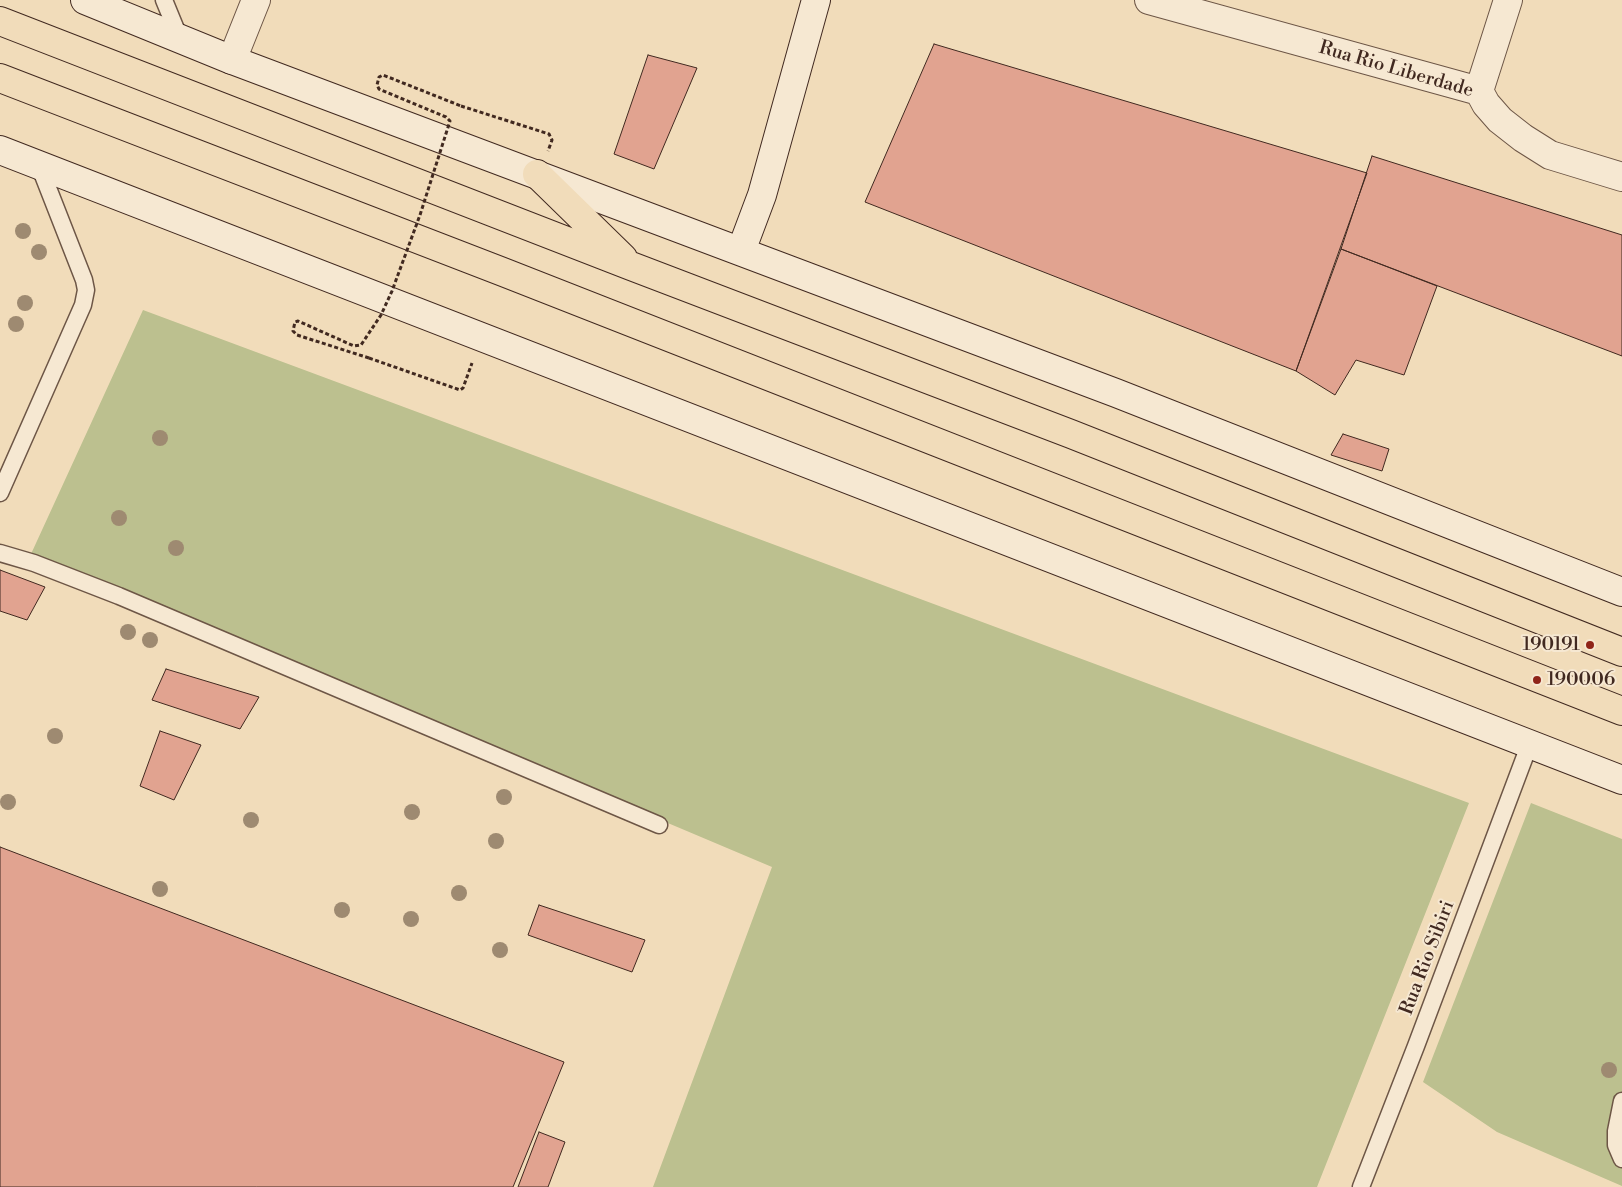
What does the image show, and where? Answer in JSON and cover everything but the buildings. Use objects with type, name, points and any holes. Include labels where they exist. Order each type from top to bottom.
[{"type":"highway","points":[[0,21],[1071,434],[1622,652]]},
{"type":"highway","points":[[0,78],[503,272],[1622,711]]},
{"type":"highway","points":[[537,174],[632,266]]},
{"type":"main road","points":[[85,0],[232,60],[1116,393],[1622,592]]},
{"type":"main road","points":[[232,60],[256,0]]},
{"type":"main road","points":[[741,251],[762,195],[816,0]]},
{"type":"main road","name":"Rua Rio Liberdade","points":[[1149,0],[1478,91],[1500,120],[1523,138],[1550,155],[1622,177]]},
{"type":"main road","points":[[1478,91],[1508,0]]},
{"type":"main road","points":[[0,150],[1622,780]]},
{"type":"lane","points":[[164,0],[180,39]]},
{"type":"lane","points":[[0,493],[83,305],[86,290],[84,280],[39,165]]},
{"type":"lane","points":[[0,553],[34,563],[119,596],[659,825]]},
{"type":"lane","name":"Rua Rio Sibiri","points":[[1361,1187],[1420,1037],[1530,743]]},
{"type":"lane","points":[[1622,1101],[1616,1131],[1616,1145],[1622,1159]]},
{"type":"path","points":[[482,337],[462,390],[297,336],[293,331],[295,322],[299,321],[354,346],[361,345],[381,315],[392,291],[420,215],[450,121],[446,117],[379,89],[377,85],[380,77],[383,75],[461,106],[549,134],[552,143],[537,174]]},
{"type":"green space","points":[[143,310],[1469,803],[1317,1187],[653,1187],[772,867],[31,554]]},
{"type":"green space","points":[[1531,803],[1622,839],[1622,1186],[1497,1132],[1423,1082]]},
{"type":"place","name":"190191","points":[[1590,645]]},
{"type":"place","name":"190006","points":[[1537,680]]}]
